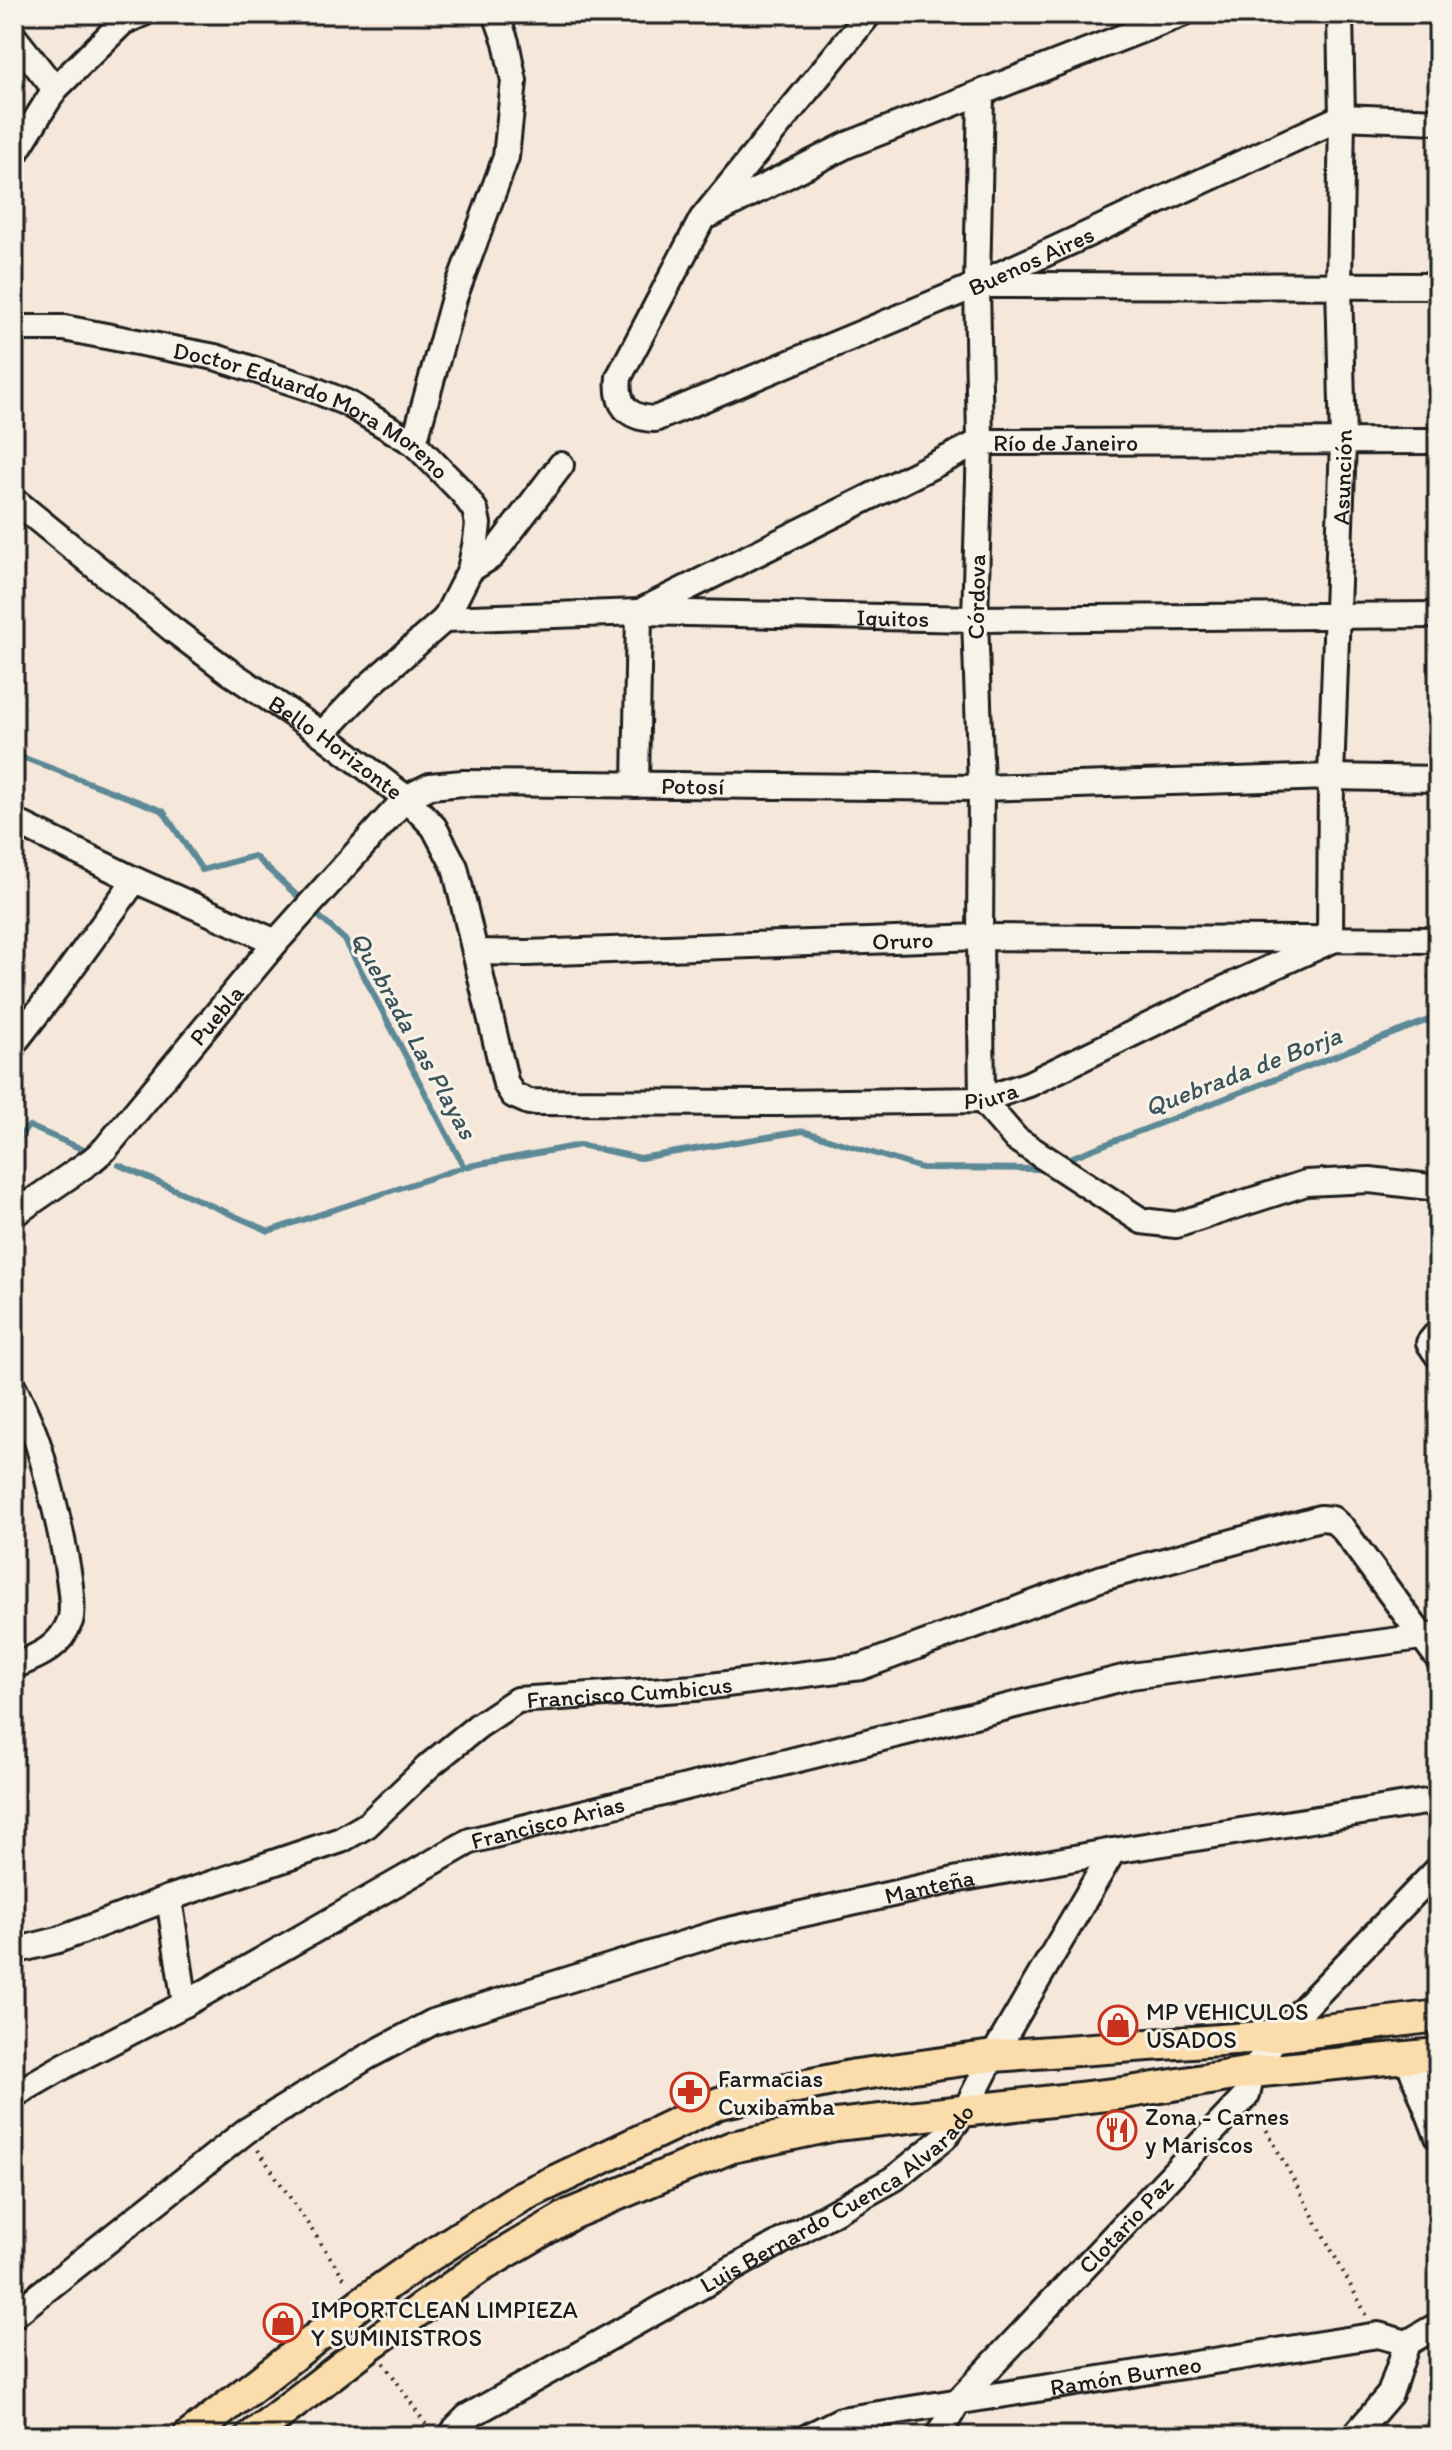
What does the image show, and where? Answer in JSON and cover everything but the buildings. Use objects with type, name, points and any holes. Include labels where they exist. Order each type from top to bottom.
[{"type":"main road","points":[[189,2436],[361,2303],[521,2197],[719,2103],[856,2075],[993,2056],[1277,2036],[1438,2016]]},
{"type":"main road","points":[[252,2436],[379,2339],[479,2268],[571,2214],[732,2147],[836,2125],[1124,2093],[1250,2083],[1438,2054]]},
{"type":"main road","points":[[361,2303],[379,2339]]},
{"type":"street","points":[[14,155],[55,89],[123,22],[142,14]]},
{"type":"street","points":[[414,443],[454,298],[506,157],[514,81],[496,14]]},
{"type":"street","points":[[702,219],[869,14]]},
{"type":"street","points":[[702,219],[847,145],[1182,14]]},
{"type":"street","name":"Asunción","points":[[1330,941],[1331,777],[1343,442],[1339,285],[1340,14]]},
{"type":"street","points":[[14,37],[55,89]]},
{"type":"street","name":"Córdova","points":[[981,94],[977,285],[980,442],[975,619],[981,788],[982,1100]]},
{"type":"street","name":"Buenos Aires","points":[[702,219],[619,377],[618,392],[626,410],[640,419],[655,419],[977,285],[1342,117],[1438,121]]},
{"type":"street","points":[[977,285],[1438,286]]},
{"type":"street","name":"Doctor Eduardo Mora Moreno","points":[[14,328],[64,328],[215,357],[347,403],[414,443],[462,492],[475,510],[477,533],[470,570],[445,619]]},
{"type":"street","name":"Río de Janeiro","points":[[639,612],[980,442],[1438,441]]},
{"type":"street","points":[[470,570],[492,556],[561,465]]},
{"type":"street","name":"Bello Horizonte","points":[[14,500],[172,629],[322,734],[406,798],[434,827],[455,867],[506,1084],[513,1095]]},
{"type":"street","points":[[636,785],[639,612]]},
{"type":"street","name":"Iquitos","points":[[445,619],[639,612],[975,619],[1438,615]]},
{"type":"street","points":[[322,734],[366,688],[445,619]]},
{"type":"street","name":"Potosí","points":[[406,798],[430,786],[463,783],[981,788],[1331,777],[1438,779]]},
{"type":"street","name":"Puebla","points":[[14,1214],[105,1149],[276,942],[406,798]]},
{"type":"street","points":[[14,821],[135,880],[276,942]]},
{"type":"street","points":[[14,1043],[135,880]]},
{"type":"street","name":"Oruro","points":[[475,952],[526,953],[980,937],[1330,941]]},
{"type":"street","name":"Piura","points":[[513,1095],[529,1102],[982,1100],[1029,1084],[1330,941],[1438,940]]},
{"type":"street","points":[[982,1100],[1016,1139],[1142,1221],[1176,1225],[1306,1183],[1370,1180],[1438,1188]]},
{"type":"street","points":[[14,1388],[40,1449],[69,1575],[73,1609],[70,1622],[56,1646],[14,1666]]},
{"type":"street","points":[[14,1425],[40,1449]]},
{"type":"street","name":"Francisco Cumbicus","points":[[14,1951],[58,1940],[169,1898],[341,1840],[367,1825],[430,1765],[478,1726],[517,1700],[695,1688],[861,1667],[1102,1578],[1320,1518],[1332,1519],[1343,1529],[1430,1635]]},
{"type":"street","points":[[1430,1635],[1438,1658]]},
{"type":"street","name":"Francisco Arias","points":[[14,2095],[185,2004],[470,1841],[1131,1676],[1430,1635]]},
{"type":"street","name":"Manteña","points":[[16,2309],[246,2131],[367,2057],[433,2022],[721,1932],[959,1879],[1113,1851],[1438,1800]]},
{"type":"street","name":"Luis Bernardo Cuenca Alvarado","points":[[442,2435],[456,2428],[467,2417],[895,2178],[944,2138],[965,2111],[993,2056],[1113,1851]]},
{"type":"street","name":"Clotario Paz","points":[[938,2436],[959,2400],[1250,2083],[1277,2036],[1438,1869]]},
{"type":"street","points":[[169,1898],[185,2004]]},
{"type":"street","points":[[1407,2057],[1438,2137]]},
{"type":"street","points":[[1354,2436],[1390,2394],[1407,2343],[1438,2325]]},
{"type":"street","name":"Ramón Burneo","points":[[809,2436],[841,2420],[959,2400],[1378,2335],[1407,2343]]},
{"type":"path","points":[[1250,2083],[1378,2335]]},
{"type":"path","points":[[246,2131],[361,2303]]},
{"type":"path","points":[[379,2339],[442,2435]]},
{"type":"waterway","name":"Quebrada Las Playas","points":[[14,754],[163,811],[202,870],[254,856],[304,902]]},
{"type":"waterway","name":"Quebrada Las Playas","points":[[312,910],[345,940],[464,1167]]},
{"type":"waterway","name":"Quebrada de Borja","points":[[1062,1161],[1431,1019],[1438,1019]]},
{"type":"waterway","points":[[14,1142],[29,1126],[82,1149]]},
{"type":"waterway","name":"Quebrada de Borja","points":[[119,1165],[269,1231],[464,1167],[580,1145],[640,1158],[803,1131],[921,1168],[1043,1169]]},
{"type":"place","name":"MP VEHICULOS USADOS","points":[[1118,2025]]},
{"type":"place","name":"Farmacias Cuxibamba","points":[[690,2092]]},
{"type":"place","name":"Zona - Carnes y Mariscos","points":[[1117,2130]]},
{"type":"place","name":"IMPORTCLEAN LIMPIEZA Y SUMINISTROS","points":[[283,2323]]}]
